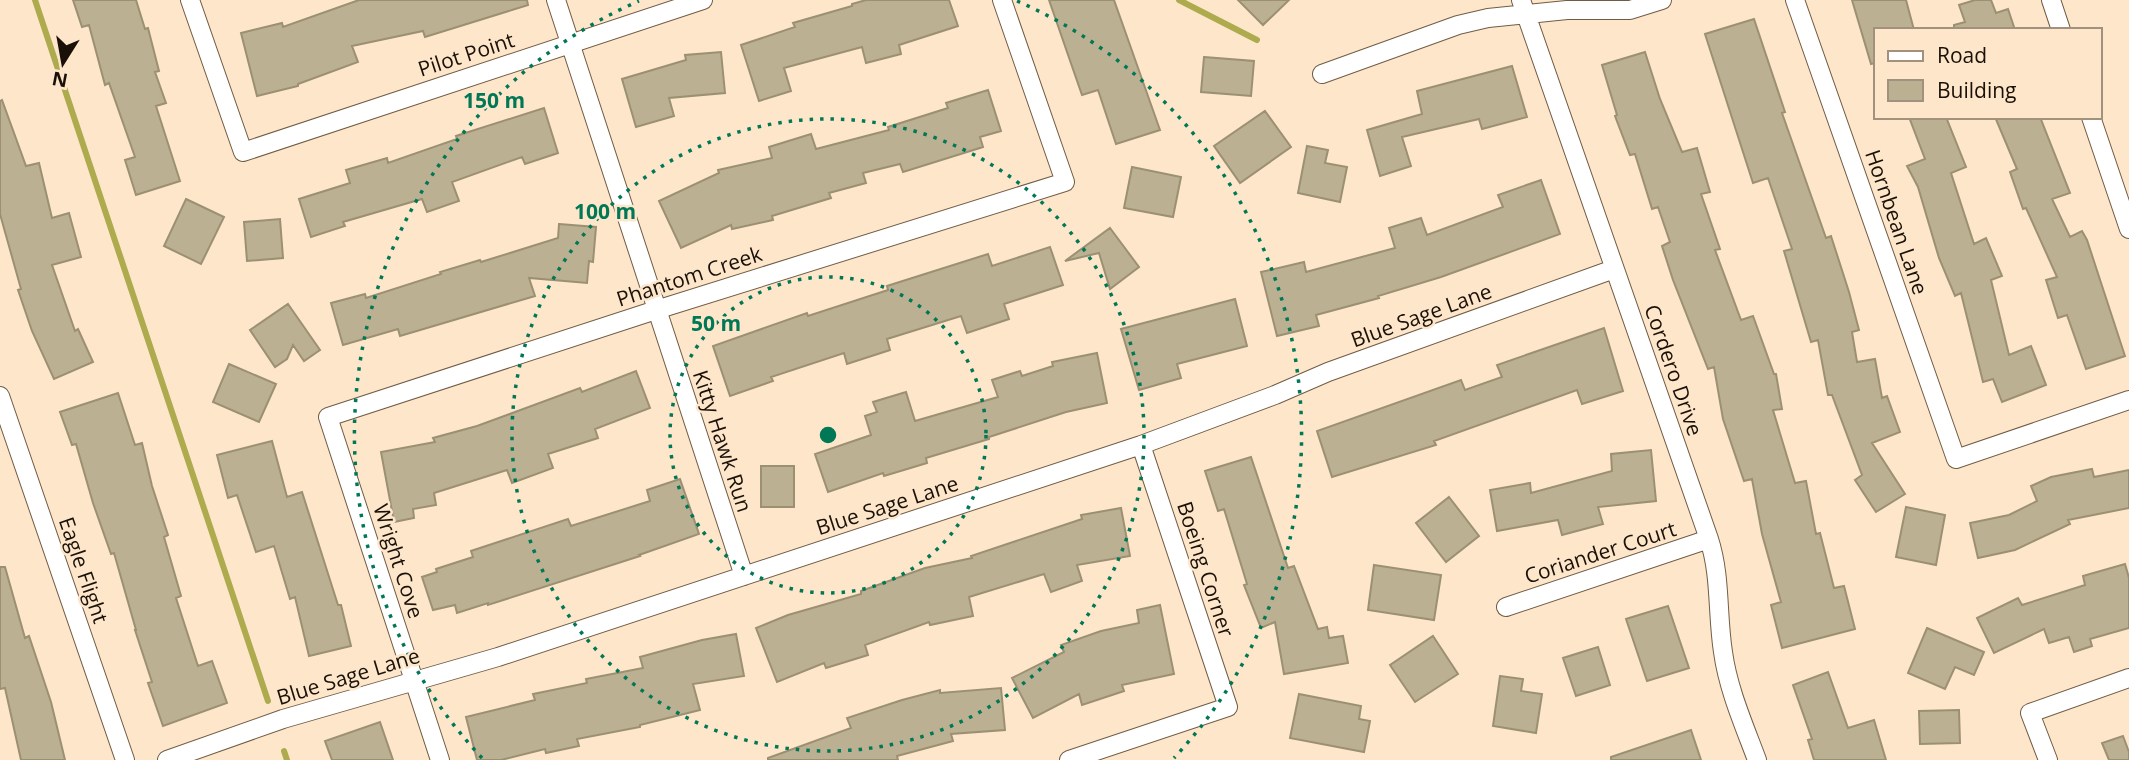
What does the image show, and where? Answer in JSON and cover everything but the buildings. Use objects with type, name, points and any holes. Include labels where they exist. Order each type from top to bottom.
[{"type":"street","name":"Pilot Point","points":[[190,0],[243,152],[703,0]]},
{"type":"street","name":"Kitty Hawk Run","points":[[556,0],[744,576]]},
{"type":"street","name":"Phantom Creek","points":[[328,416],[1065,182],[1002,0]]},
{"type":"street","points":[[1322,74],[1458,25],[1524,7],[1630,10],[1662,0]]},
{"type":"street","name":"Hornbean Lane","points":[[1795,0],[1955,459],[2129,400]]},
{"type":"street","points":[[2051,0],[2060,28]]},
{"type":"street","name":"Cordero Drive","points":[[1524,7],[1710,539],[1717,563],[1722,651],[1729,683],[1757,760]]},
{"type":"street","points":[[2092,119],[2129,229]]},
{"type":"street","name":"Blue Sage Lane","points":[[167,760],[283,719],[498,657],[1141,445],[1275,395],[1328,372],[1614,269]]},
{"type":"street","name":"Eagle Flight","points":[[0,396],[3,415],[125,760]]},
{"type":"street","name":"Wright Cove","points":[[328,416],[440,760]]},
{"type":"street","name":"Boeing Corner","points":[[1069,760],[1228,707],[1141,445]]},
{"type":"street","name":"Coriander Court","points":[[1506,607],[1710,539]]},
{"type":"street","points":[[2048,760],[2030,713],[2129,678]]},
{"type":"waterway","points":[[35,0],[268,701]]},
{"type":"waterway","points":[[1179,0],[1257,40]]},
{"type":"waterway","points":[[284,751],[287,760]]}]
